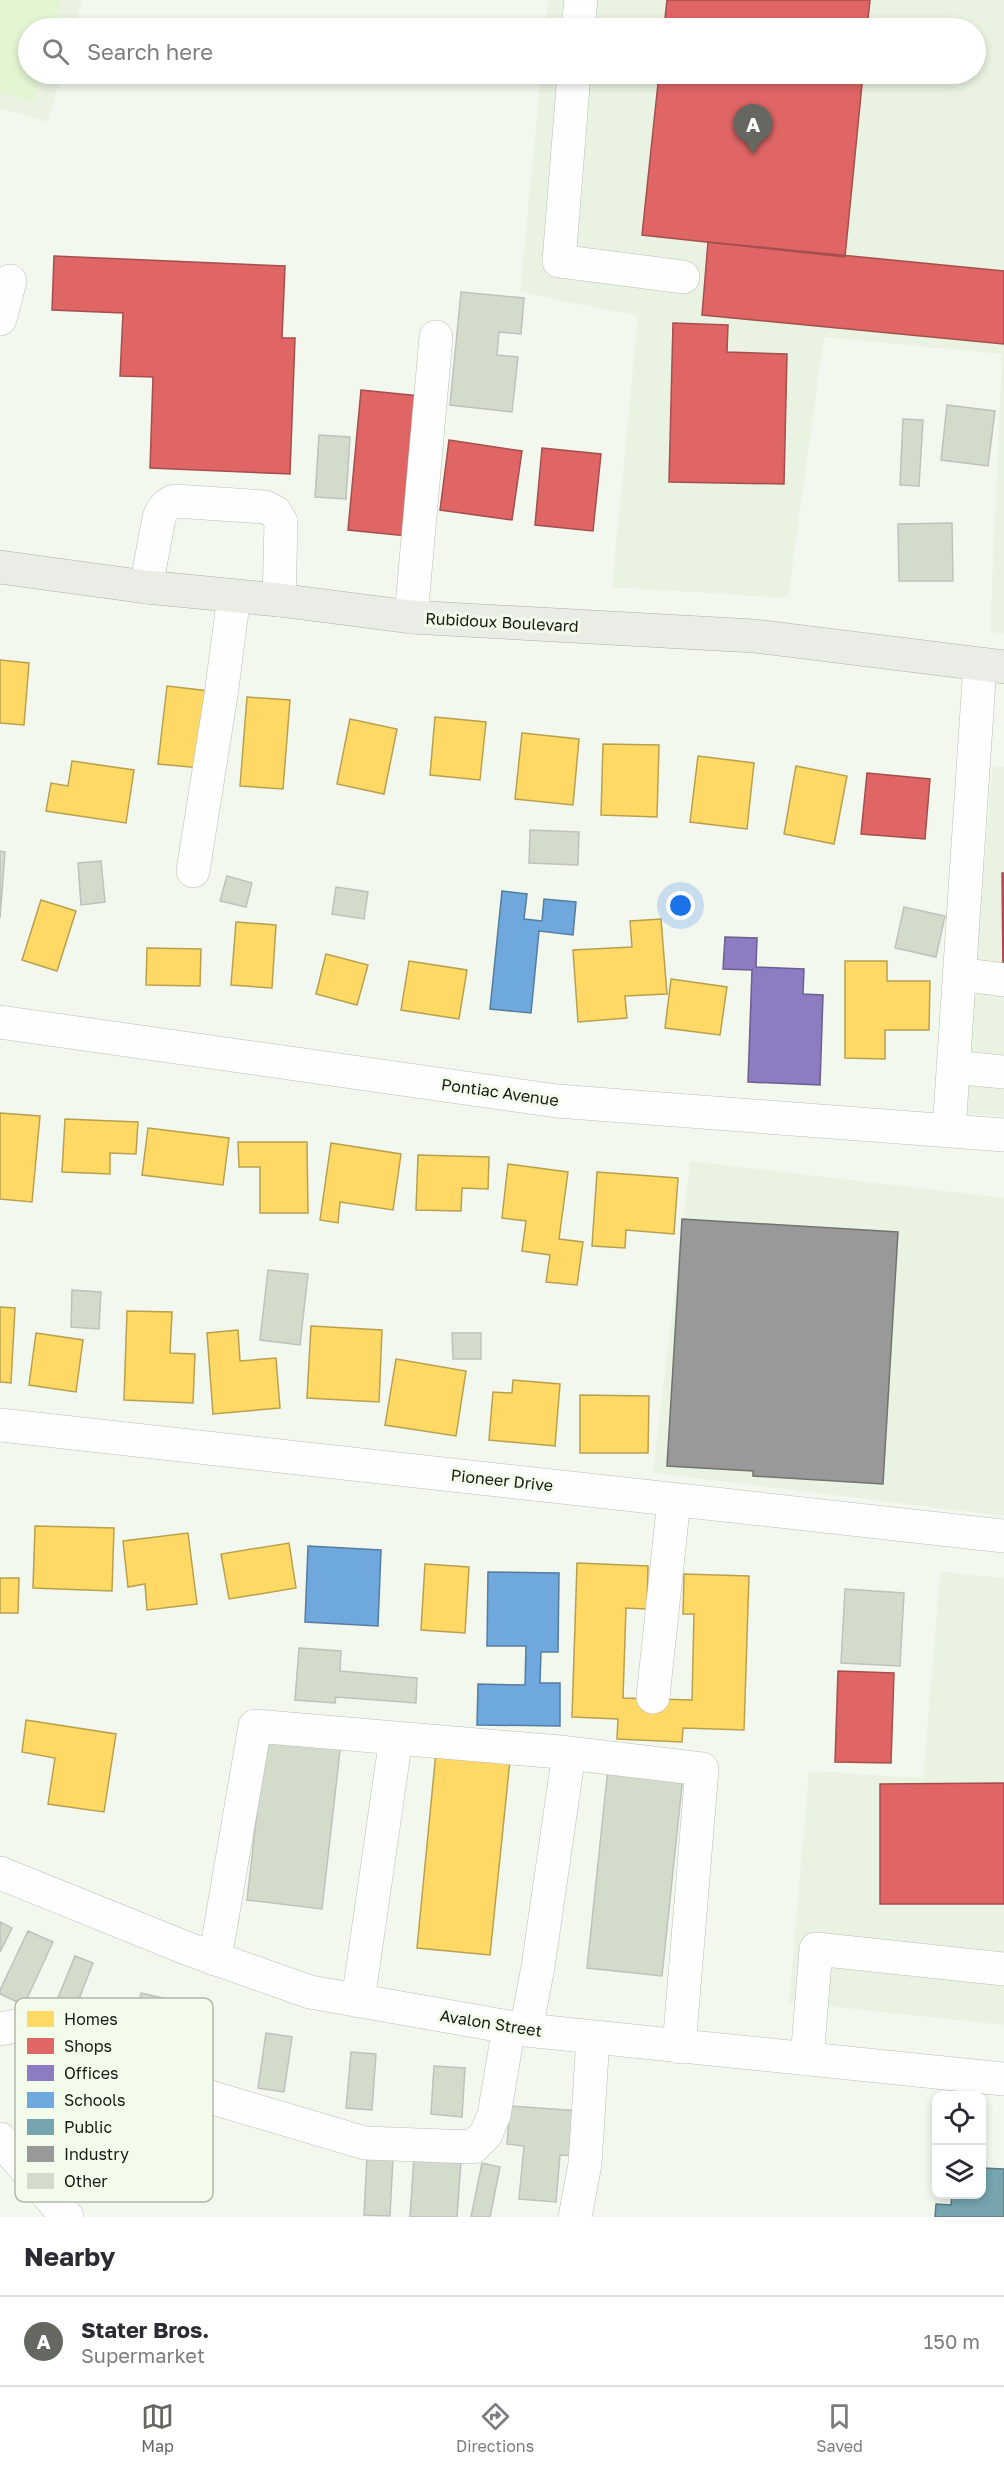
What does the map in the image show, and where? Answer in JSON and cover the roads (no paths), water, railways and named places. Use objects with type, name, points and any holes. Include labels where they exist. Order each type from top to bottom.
[{"type":"main road","name":"Rubidoux Boulevard","points":[[0,567],[146,587],[279,600],[411,617],[754,636],[992,666]]},
{"type":"street","points":[[579,18],[580,0]]},
{"type":"street","points":[[573,84],[559,261],[683,277]]},
{"type":"street","points":[[0,319],[10,281]]},
{"type":"street","points":[[411,617],[436,338]]},
{"type":"street","points":[[146,587],[159,518],[161,511],[168,504],[174,501],[265,507],[275,512],[281,522],[279,600]]},
{"type":"street","points":[[193,871],[234,596]]},
{"type":"street","points":[[949,1131],[959,974],[992,666]]},
{"type":"street","points":[[959,974],[1004,980]]},
{"type":"street","name":"Pontiac Avenue","points":[[0,1022],[558,1101],[1004,1134]]},
{"type":"street","points":[[953,1067],[1004,1072]]},
{"type":"street","name":"Pioneer Drive","points":[[0,1425],[1004,1536]]},
{"type":"street","points":[[653,1697],[674,1500]]},
{"type":"street","points":[[215,1959],[255,1726],[569,1753],[702,1769],[679,2047]]},
{"type":"street","points":[[358,2001],[396,1738]]},
{"type":"street","points":[[213,2098],[365,2143],[473,2147],[486,2134],[494,2115],[517,2029],[538,1967],[569,1753]]},
{"type":"street","name":"Avalon Street","points":[[0,1873],[215,1959],[310,1992],[517,2029],[1004,2079]]},
{"type":"street","points":[[807,2059],[816,1949],[1004,1969]]},
{"type":"street","points":[[0,2030],[15,2027]]},
{"type":"street","points":[[576,2217],[585,2164],[594,2038]]},
{"type":"street","points":[[0,2139],[15,2156]]},
{"type":"street","points":[[54,2202],[67,2217]]},
{"type":"place","name":"Stater Bros.","points":[[753,154]]}]
